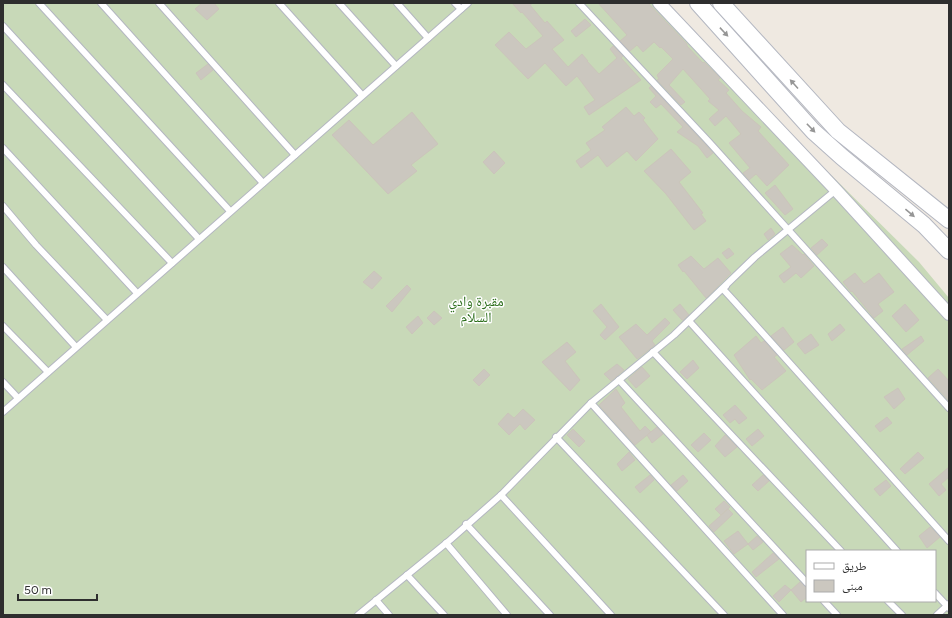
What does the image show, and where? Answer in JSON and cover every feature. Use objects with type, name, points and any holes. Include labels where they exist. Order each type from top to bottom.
[{"type":"main road","points":[[698,3],[813,131],[924,225],[949,251]]},
{"type":"main road","points":[[721,3],[838,131],[949,220]]},
{"type":"main road","points":[[859,171],[863,171],[870,166],[870,157]]},
{"type":"main road","points":[[892,198],[890,189],[896,182],[901,182]]},
{"type":"street","points":[[659,3],[836,190],[949,314]]},
{"type":"lane","points":[[40,3],[230,211]]},
{"type":"lane","points":[[101,3],[263,182]]},
{"type":"lane","points":[[159,3],[295,155]]},
{"type":"lane","points":[[279,3],[362,95]]},
{"type":"lane","points":[[339,3],[396,66]]},
{"type":"lane","points":[[397,3],[428,38]]},
{"type":"lane","points":[[455,3],[461,9]]},
{"type":"lane","points":[[3,412],[468,3]]},
{"type":"lane","points":[[579,3],[949,408]]},
{"type":"lane","points":[[3,26],[199,239]]},
{"type":"lane","points":[[3,85],[172,263]]},
{"type":"lane","points":[[3,148],[137,293]]},
{"type":"lane","points":[[358,615],[408,575],[501,495],[556,437],[591,403],[689,321],[787,229],[836,190]]},
{"type":"lane","points":[[3,206],[36,245],[107,320]]},
{"type":"lane","points":[[3,267],[76,347]]},
{"type":"lane","points":[[730,281],[723,289],[949,541]]},
{"type":"lane","points":[[689,321],[896,550]]},
{"type":"lane","points":[[3,326],[48,372]]},
{"type":"lane","points":[[653,352],[840,550]]},
{"type":"lane","points":[[619,380],[806,582]]},
{"type":"lane","points":[[3,382],[18,398]]},
{"type":"lane","points":[[591,403],[783,615]]},
{"type":"lane","points":[[556,437],[724,615]]},
{"type":"lane","points":[[501,495],[612,615]]},
{"type":"lane","points":[[466,524],[550,615]]},
{"type":"lane","points":[[446,543],[507,615]]},
{"type":"lane","points":[[408,575],[444,615]]},
{"type":"lane","points":[[936,594],[948,606],[937,615]]},
{"type":"lane","points":[[376,600],[389,615]]},
{"type":"lane","points":[[825,602],[837,615]]},
{"type":"lane","points":[[889,602],[902,615]]},
{"type":"green space","name":"مقبرة وادي السلام","points":[[3,3],[657,3],[919,262],[949,298],[949,615],[3,615]]},
{"type":"building","points":[[202,3],[214,3],[219,9],[207,20],[195,9]]},
{"type":"building","points":[[512,3],[533,3],[530,5],[545,23],[547,21],[564,40],[552,49],[568,67],[582,54],[599,74],[617,58],[610,49],[613,46],[623,56],[621,58],[641,80],[589,115],[584,107],[595,100],[577,76],[566,86],[545,63],[528,79],[495,45],[509,32],[526,49],[543,36]]},
{"type":"building","points":[[598,3],[648,3],[703,63],[704,62],[720,78],[718,80],[729,90],[726,93],[742,111],[761,127],[758,131],[789,165],[767,186],[756,174],[749,180],[743,173],[750,168],[729,143],[741,134],[726,116],[715,126],[709,119],[719,110],[708,101],[710,99],[683,69],[669,85],[685,102],[681,105],[657,80],[659,79],[657,75],[673,59],[654,42],[643,52],[637,45],[630,51],[620,41],[627,35]]},
{"type":"building","points":[[585,19],[591,25],[576,37],[571,31]]},
{"type":"building","points":[[208,64],[213,70],[201,80],[196,73]]},
{"type":"building","points":[[651,86],[713,153],[707,158],[698,146],[677,132],[683,127],[661,104],[656,108],[650,102],[656,96],[649,88]]},
{"type":"building","points":[[626,107],[634,116],[639,112],[645,118],[643,120],[658,139],[636,161],[627,151],[607,167],[598,155],[581,168],[576,161],[591,150],[586,143],[605,130],[602,127]]},
{"type":"building","points":[[412,112],[438,144],[411,165],[417,171],[388,194],[332,135],[349,120],[373,145]]},
{"type":"building","points":[[671,149],[691,172],[679,182],[703,213],[701,214],[706,221],[694,230],[666,194],[644,171]]},
{"type":"building","points":[[494,151],[505,163],[494,174],[483,162]]},
{"type":"building","points":[[775,185],[793,209],[785,215],[765,193]]},
{"type":"building","points":[[771,228],[775,234],[768,240],[764,234]]},
{"type":"building","points":[[822,239],[828,245],[817,255],[811,248]]},
{"type":"building","points":[[792,245],[803,255],[804,254],[814,266],[801,278],[796,273],[784,283],[779,276],[791,267],[780,254]]},
{"type":"building","points":[[729,248],[734,254],[727,259],[722,253]]},
{"type":"building","points":[[691,256],[704,269],[718,258],[731,273],[706,298],[678,265]]},
{"type":"building","points":[[374,271],[382,278],[372,289],[363,282]]},
{"type":"building","points":[[855,273],[864,284],[879,273],[894,292],[878,304],[883,311],[874,318],[843,282]]},
{"type":"building","points":[[407,285],[411,289],[392,312],[386,306]]},
{"type":"building","points":[[601,304],[619,327],[605,340],[600,335],[607,327],[593,311]]},
{"type":"building","points":[[680,304],[689,315],[683,320],[673,310]]},
{"type":"building","points":[[905,304],[919,320],[906,332],[892,316]]},
{"type":"building","points":[[434,311],[442,318],[434,325],[427,318]]},
{"type":"building","points":[[418,316],[423,323],[412,334],[406,327]]},
{"type":"building","points":[[665,318],[670,323],[652,341],[655,345],[637,359],[619,337],[636,324],[647,335]]},
{"type":"building","points":[[840,324],[845,330],[832,341],[828,334]]},
{"type":"building","points":[[783,327],[794,342],[784,350],[771,336]]},
{"type":"building","points":[[811,334],[819,345],[805,354],[797,344]]},
{"type":"building","points":[[756,336],[761,343],[764,341],[777,355],[774,357],[786,371],[762,390],[751,379],[750,380],[734,355]]},
{"type":"building","points":[[921,336],[924,341],[907,355],[902,349]]},
{"type":"building","points":[[567,342],[576,352],[565,361],[580,380],[570,391],[542,362]]},
{"type":"building","points":[[693,360],[699,368],[687,379],[680,372]]},
{"type":"building","points":[[617,364],[624,370],[611,381],[604,374]]},
{"type":"building","points":[[642,367],[650,376],[636,388],[628,379]]},
{"type":"building","points":[[484,369],[490,375],[479,386],[473,380]]},
{"type":"building","points":[[938,369],[949,381],[949,401],[928,378]]},
{"type":"building","points":[[898,388],[905,399],[894,409],[884,397]]},
{"type":"building","points":[[616,389],[625,403],[621,407],[640,431],[645,426],[651,432],[635,445],[599,405]]},
{"type":"building","points":[[735,405],[747,418],[739,424],[735,419],[730,423],[723,415]]},
{"type":"building","points":[[523,409],[535,420],[525,430],[520,424],[509,435],[498,424],[508,413],[514,418]]},
{"type":"building","points":[[887,417],[892,423],[880,432],[875,426]]},
{"type":"building","points":[[657,427],[663,434],[652,443],[647,435]]},
{"type":"building","points":[[573,429],[585,441],[579,447],[567,435]]},
{"type":"building","points":[[758,429],[764,436],[752,446],[746,439]]},
{"type":"building","points":[[704,433],[711,440],[698,452],[691,445]]},
{"type":"building","points":[[725,435],[737,447],[725,457],[715,446]]},
{"type":"building","points":[[629,452],[635,460],[622,471],[617,464]]},
{"type":"building","points":[[918,452],[924,458],[905,474],[900,469]]},
{"type":"building","points":[[949,467],[949,477],[941,484],[946,490],[939,496],[929,484]]},
{"type":"building","points":[[650,475],[654,480],[640,493],[635,487]]},
{"type":"building","points":[[683,475],[688,481],[677,491],[671,485]]},
{"type":"building","points":[[763,475],[769,481],[758,491],[752,485]]},
{"type":"building","points":[[886,480],[891,486],[880,496],[874,489]]},
{"type":"building","points":[[724,501],[730,507],[721,515],[715,509]]},
{"type":"building","points":[[728,509],[733,514],[714,532],[709,526]]},
{"type":"building","points":[[930,527],[940,537],[927,548],[919,536]]},
{"type":"building","points":[[738,531],[748,544],[734,554],[724,541]]},
{"type":"building","points":[[757,536],[763,542],[753,550],[748,544]]},
{"type":"building","points":[[773,553],[779,559],[756,577],[752,572]]},
{"type":"building","points":[[800,582],[806,586],[806,598],[801,602],[791,590]]},
{"type":"building","points":[[785,585],[791,590],[779,602],[773,596]]}]
